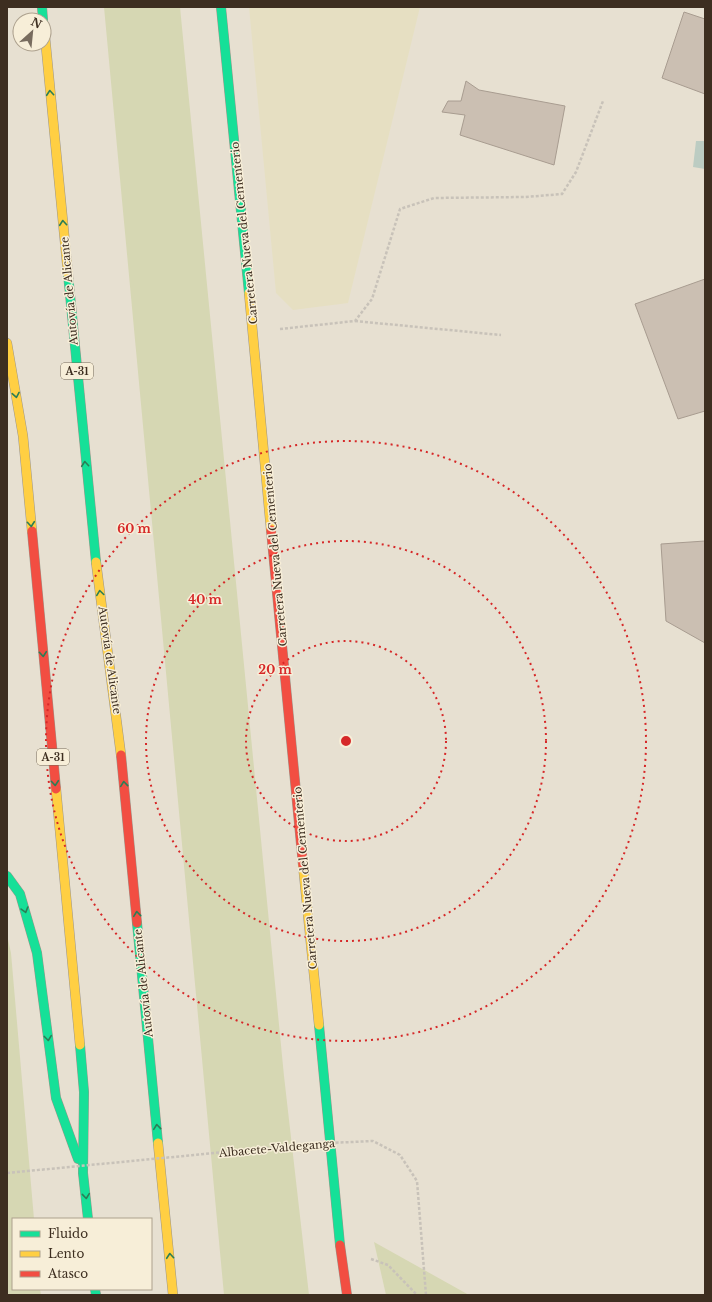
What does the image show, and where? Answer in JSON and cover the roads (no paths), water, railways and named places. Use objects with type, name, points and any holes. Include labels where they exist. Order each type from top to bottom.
[{"type":"main road","name":"Carretera Nueva del Cementerio","points":[[221,7],[254,332],[341,1255],[347,1295]]},
{"type":"main road","name":"Autovía de Alicante","points":[[46,52],[91,523],[117,715],[173,1295]]},
{"type":"main road","name":"A-31","points":[[7,343],[23,436],[84,1092],[83,1173],[88,1218]]},
{"type":"main road","points":[[7,876],[20,894],[37,952],[56,1098],[83,1173]]}]
